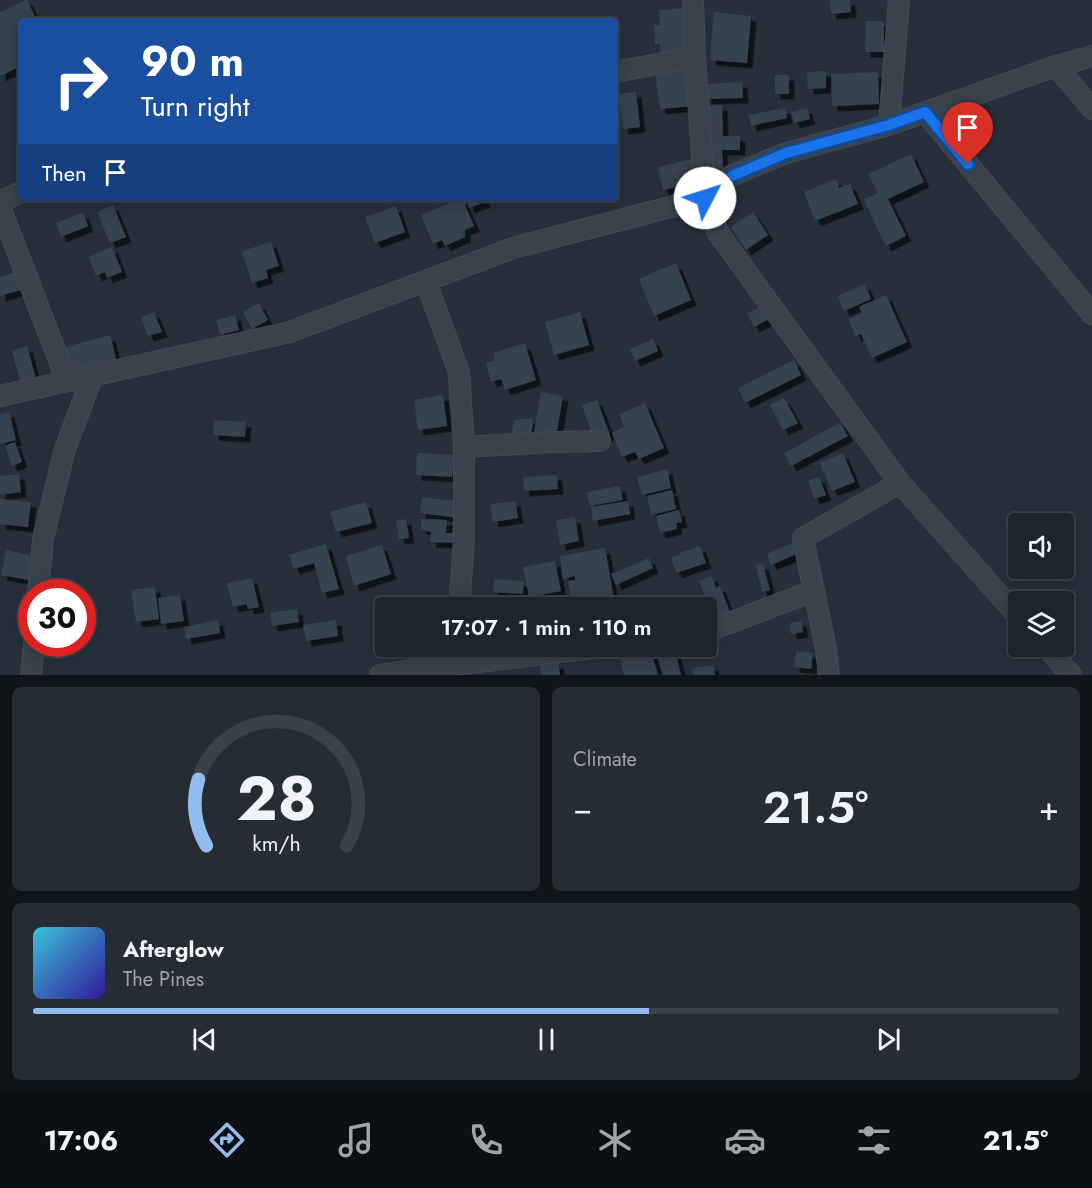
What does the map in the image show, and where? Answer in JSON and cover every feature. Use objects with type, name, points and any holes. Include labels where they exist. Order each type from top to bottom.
[{"type":"street","points":[[693,0],[694,57],[705,198],[718,233],[900,483],[1008,605]]},
{"type":"street","points":[[889,125],[899,0]]},
{"type":"street","points":[[0,396],[290,332],[513,248],[705,198],[732,176],[786,153],[889,125],[1056,66],[1092,56]]},
{"type":"street","points":[[618,71],[694,57]]},
{"type":"street","points":[[1056,66],[1092,109]]},
{"type":"street","points":[[925,112],[1089,304]]},
{"type":"street","points":[[18,195],[1,210],[67,381]]},
{"type":"street","points":[[426,281],[459,373],[464,447],[464,538],[460,597]]},
{"type":"street","points":[[39,579],[43,539],[65,449],[93,375]]},
{"type":"street","points":[[464,447],[600,441]]},
{"type":"street","points":[[829,675],[826,649],[803,538],[900,483]]},
{"type":"street","points":[[717,627],[813,591]]},
{"type":"street","points":[[31,675],[33,657]]},
{"type":"street","points":[[413,672],[426,657]]},
{"type":"street","points":[[380,675],[526,657]]},
{"type":"street","points":[[1055,657],[1071,675]]},
{"type":"building","points":[[27,0],[36,18],[18,18],[18,67],[0,76],[0,12]]},
{"type":"building","points":[[830,0],[850,0],[851,12],[831,14]]},
{"type":"building","points":[[687,8],[690,53],[661,55],[660,44],[655,44],[654,25],[660,25],[659,10]]},
{"type":"building","points":[[714,12],[751,16],[747,63],[710,60]]},
{"type":"building","points":[[866,21],[884,21],[884,52],[865,52]]},
{"type":"building","points":[[687,67],[692,106],[660,109],[655,70]]},
{"type":"building","points":[[826,71],[826,88],[808,89],[807,72]]},
{"type":"building","points":[[878,72],[879,104],[832,106],[831,74]]},
{"type":"building","points":[[775,75],[789,75],[789,94],[775,94]]},
{"type":"building","points":[[742,82],[743,98],[706,99],[705,84]]},
{"type":"building","points":[[636,92],[640,127],[623,129],[618,94]]},
{"type":"building","points":[[722,105],[723,136],[740,136],[740,150],[722,150],[723,169],[705,169],[704,106]]},
{"type":"building","points":[[785,108],[787,118],[751,126],[749,115]]},
{"type":"building","points":[[807,108],[810,119],[794,123],[791,112]]},
{"type":"building","points":[[911,154],[924,182],[888,199],[906,236],[886,246],[864,200],[878,193],[868,174]]},
{"type":"building","points":[[697,158],[702,181],[663,190],[658,167]]},
{"type":"building","points":[[836,179],[839,188],[850,184],[858,204],[815,221],[804,192]]},
{"type":"building","points":[[455,201],[463,201],[474,226],[465,230],[465,237],[445,246],[442,240],[433,244],[421,215]]},
{"type":"building","points":[[467,201],[485,201],[485,202],[469,208]]},
{"type":"building","points":[[113,205],[126,237],[110,243],[97,212]]},
{"type":"building","points":[[396,206],[405,232],[375,243],[365,217]]},
{"type":"building","points":[[83,212],[88,226],[61,237],[56,223]]},
{"type":"building","points":[[753,212],[768,235],[746,250],[731,227]]},
{"type":"building","points":[[271,242],[279,266],[266,270],[268,278],[252,283],[242,251]]},
{"type":"building","points":[[112,247],[122,272],[107,278],[105,272],[96,276],[89,257]]},
{"type":"building","points":[[676,263],[691,300],[654,316],[639,279]]},
{"type":"building","points":[[19,271],[24,289],[0,296],[0,277]]},
{"type":"building","points":[[865,284],[871,299],[844,311],[838,296]]},
{"type":"building","points":[[886,295],[907,342],[872,358],[861,334],[856,336],[848,319],[862,313],[859,307]]},
{"type":"building","points":[[259,303],[268,320],[252,329],[243,312]]},
{"type":"building","points":[[762,306],[769,319],[754,327],[747,313]]},
{"type":"building","points":[[154,312],[162,332],[148,336],[141,317]]},
{"type":"building","points":[[580,312],[589,345],[554,355],[545,322]]},
{"type":"building","points":[[235,315],[239,330],[220,335],[216,320]]},
{"type":"building","points":[[110,335],[117,363],[74,374],[66,347]]},
{"type":"building","points":[[653,339],[658,351],[635,361],[630,349]]},
{"type":"building","points":[[525,343],[536,380],[505,390],[501,379],[491,382],[486,363],[495,360],[493,353]]},
{"type":"building","points":[[27,346],[37,383],[22,388],[12,351]]},
{"type":"building","points":[[794,360],[801,375],[745,403],[738,388]]},
{"type":"building","points":[[541,392],[563,396],[555,442],[533,438]]},
{"type":"building","points":[[443,395],[447,426],[418,430],[414,400]]},
{"type":"building","points":[[784,398],[798,423],[783,430],[770,405]]},
{"type":"building","points":[[597,400],[610,435],[594,440],[582,405]]},
{"type":"building","points":[[645,403],[664,448],[639,459],[635,452],[622,457],[612,433],[624,427],[619,414]]},
{"type":"building","points":[[9,412],[16,440],[0,444],[0,414]]},
{"type":"building","points":[[533,418],[531,439],[511,440],[514,420]]},
{"type":"building","points":[[214,420],[246,422],[245,437],[213,435]]},
{"type":"building","points":[[840,423],[848,436],[791,466],[784,453]]},
{"type":"building","points":[[15,442],[22,462],[12,466],[5,446]]},
{"type":"building","points":[[417,453],[454,455],[452,477],[416,475]]},
{"type":"building","points":[[843,453],[855,482],[832,491],[820,463]]},
{"type":"building","points":[[667,469],[671,488],[642,495],[637,477]]},
{"type":"building","points":[[19,474],[21,492],[0,495],[0,476]]},
{"type":"building","points":[[557,475],[558,489],[524,491],[523,477]]},
{"type":"building","points":[[819,477],[826,495],[814,499],[808,481]]},
{"type":"building","points":[[620,486],[623,500],[590,506],[587,492]]},
{"type":"building","points":[[672,490],[676,509],[651,515],[647,496]]},
{"type":"building","points":[[422,497],[462,502],[460,518],[420,513]]},
{"type":"building","points":[[0,499],[31,502],[28,527],[0,524]]},
{"type":"building","points":[[515,501],[518,518],[493,522],[490,504]]},
{"type":"building","points":[[628,501],[630,514],[593,521],[591,507]]},
{"type":"building","points":[[366,502],[372,523],[336,532],[330,512]]},
{"type":"building","points":[[679,510],[682,522],[676,523],[677,529],[660,533],[656,516]]},
{"type":"building","points":[[575,517],[579,541],[560,545],[556,520]]},
{"type":"building","points":[[406,519],[409,538],[399,539],[396,521]]},
{"type":"building","points":[[421,519],[447,520],[446,533],[459,533],[458,543],[430,542],[431,532],[421,529]]},
{"type":"building","points":[[797,541],[801,552],[771,565],[767,554]]},
{"type":"building","points":[[326,544],[339,589],[322,593],[314,563],[294,569],[289,555]]},
{"type":"building","points":[[382,545],[391,574],[354,586],[346,556]]},
{"type":"building","points":[[700,546],[706,563],[676,573],[671,558]]},
{"type":"building","points":[[605,548],[614,597],[571,597],[568,581],[575,580],[575,576],[563,579],[560,556]]},
{"type":"building","points":[[6,550],[39,557],[34,579],[1,575]]},
{"type":"building","points":[[649,558],[653,568],[616,585],[611,574]]},
{"type":"building","points":[[555,561],[561,591],[529,597],[523,567]]},
{"type":"building","points":[[763,564],[770,590],[762,592],[756,565]]},
{"type":"building","points":[[712,576],[716,588],[720,586],[731,615],[717,620],[717,597],[705,597],[699,581]]},
{"type":"building","points":[[252,578],[259,607],[248,609],[247,604],[233,607],[227,583]]},
{"type":"building","points":[[494,579],[524,581],[523,594],[493,592]]},
{"type":"building","points":[[155,587],[159,619],[136,622],[131,590]]},
{"type":"building","points":[[180,595],[184,621],[161,624],[158,598]]},
{"type":"building","points":[[297,609],[299,622],[272,626],[270,613]]},
{"type":"building","points":[[218,620],[220,633],[186,639],[184,627]]},
{"type":"building","points":[[336,620],[338,636],[306,641],[303,625]]},
{"type":"building","points":[[801,621],[803,632],[791,634],[790,623]]},
{"type":"building","points":[[796,651],[813,653],[811,669],[794,667]]},
{"type":"building","points":[[653,657],[658,675],[624,675],[620,659]]},
{"type":"building","points":[[658,657],[677,657],[681,675],[663,675]]},
{"type":"building","points":[[558,663],[560,675],[541,675],[540,666]]},
{"type":"building","points":[[713,665],[715,675],[693,675],[692,668]]},
{"type":"route","points":[[705,198],[732,176],[786,153],[889,125],[925,112],[968,164]]}]
